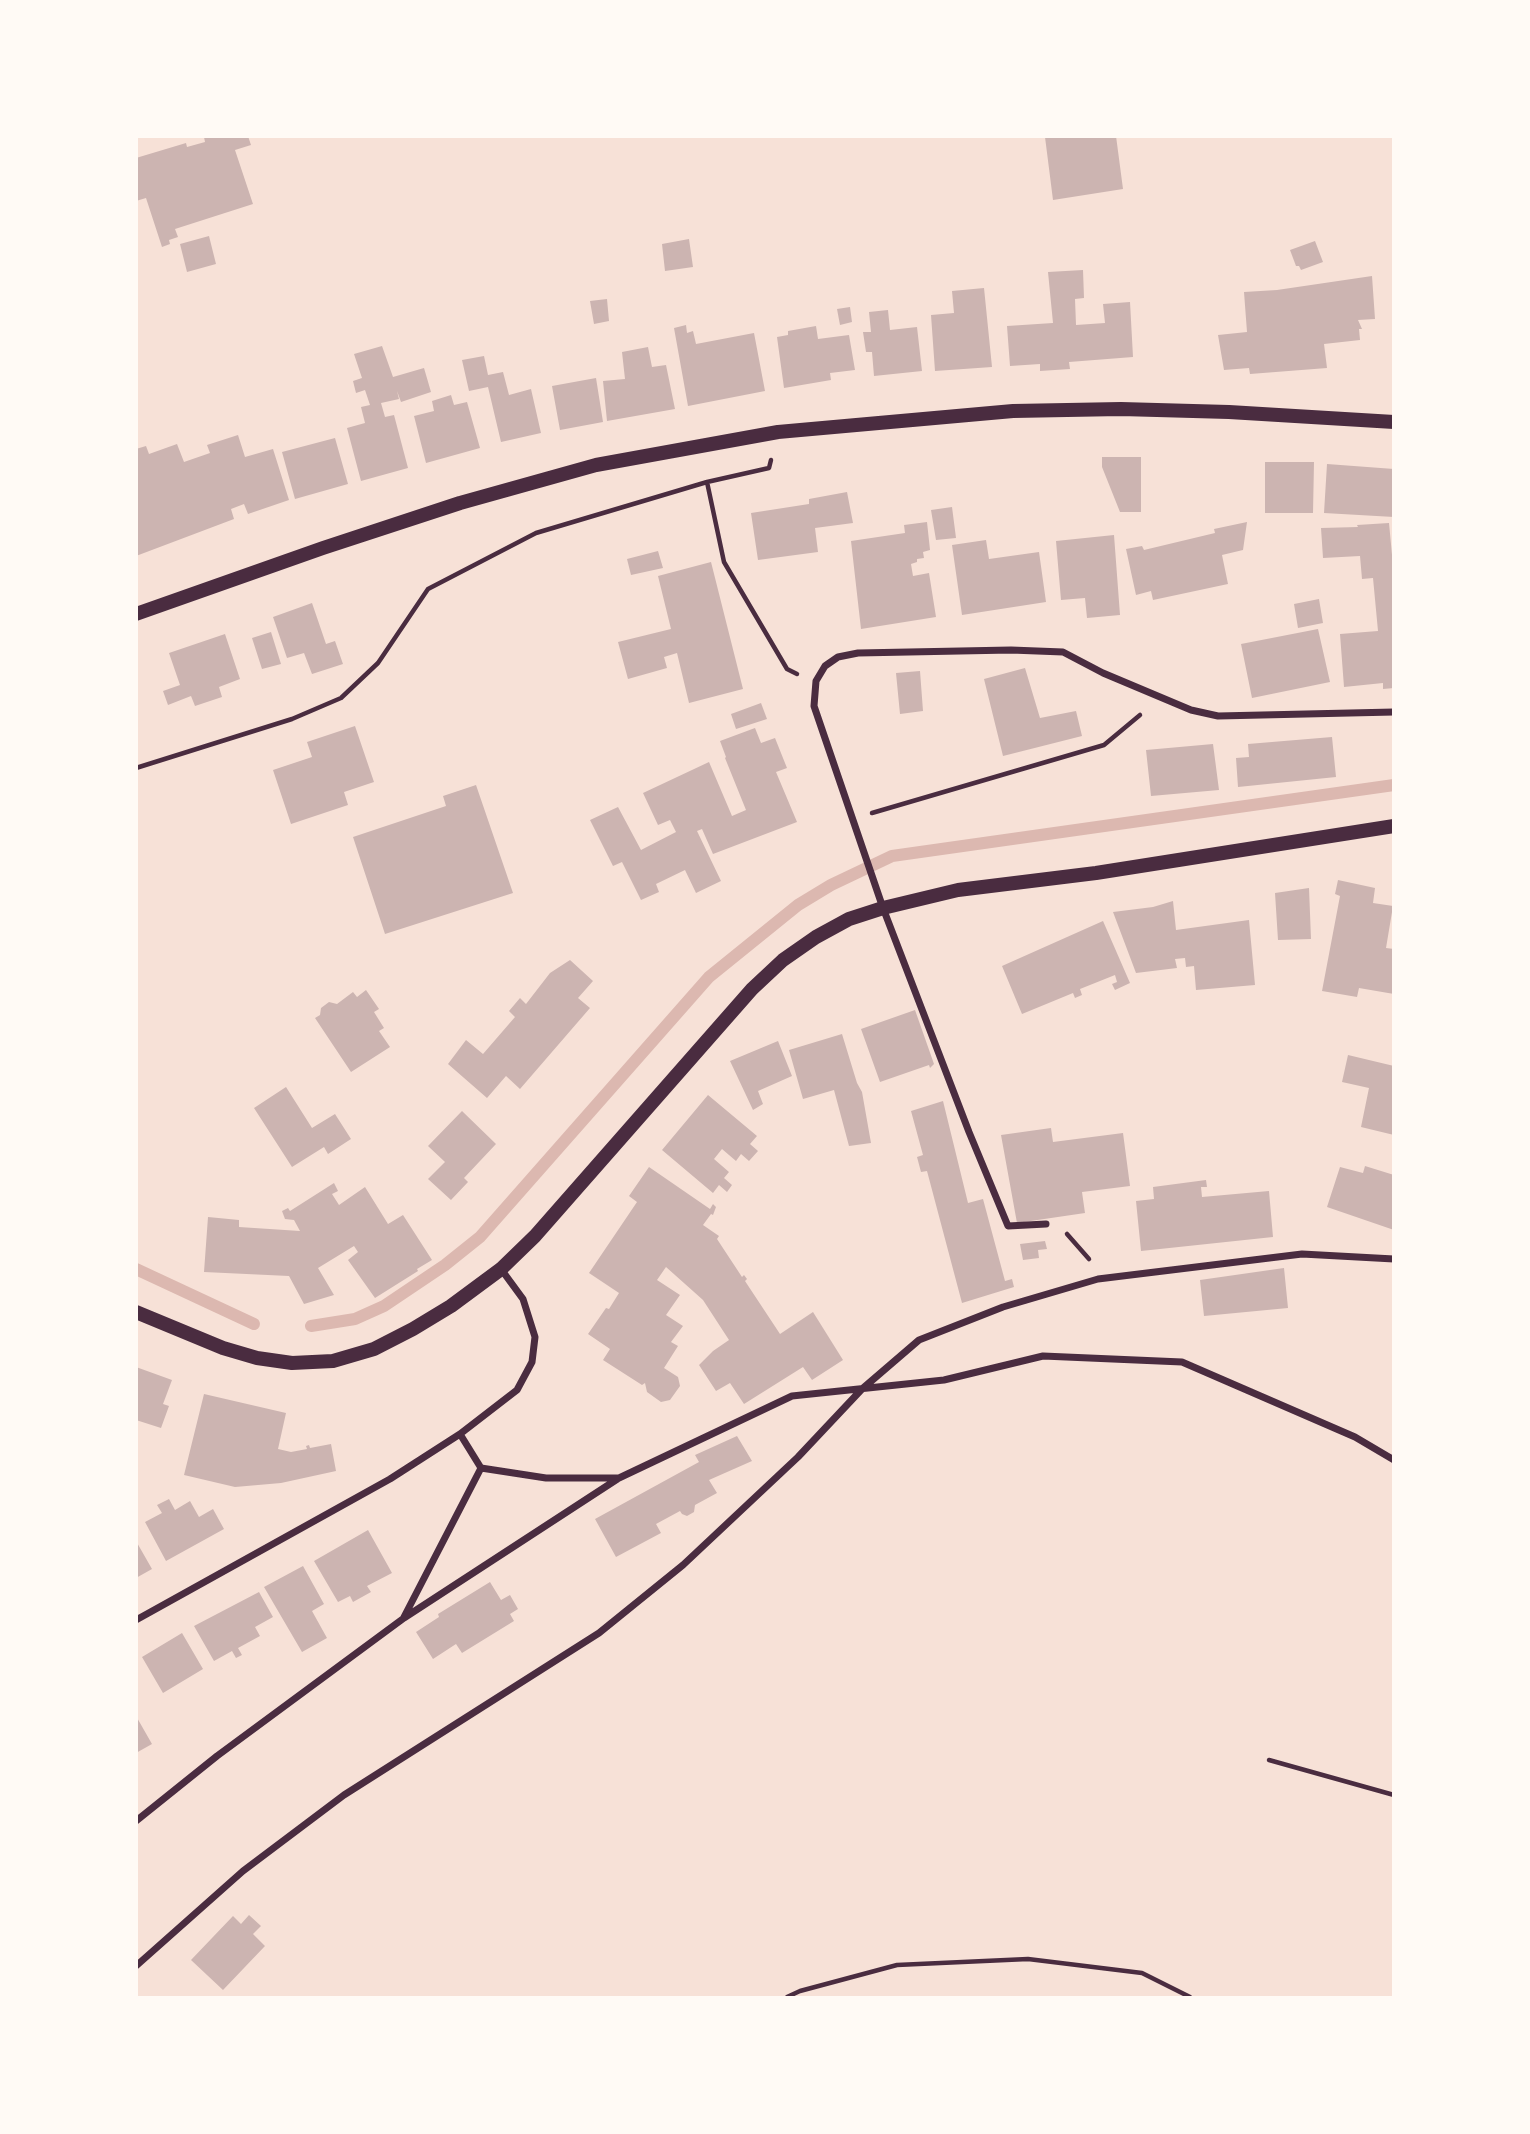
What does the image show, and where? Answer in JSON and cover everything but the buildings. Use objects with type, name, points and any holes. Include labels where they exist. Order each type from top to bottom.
[{"type":"main road","points":[[136,614],[472,499],[596,465],[778,432],[1013,411],[1108,409],[1228,412],[1394,422]]},
{"type":"main road","points":[[136,1312],[223,1348],[257,1358],[292,1363],[333,1361],[374,1349],[451,1306],[501,1269],[535,1236],[752,989],[783,960],[816,937],[849,919],[958,890],[1096,873],[1394,826]]},
{"type":"street","points":[[1046,1224],[1008,1226],[883,908],[814,706],[816,681],[825,666],[838,657],[858,653],[1024,650],[1063,652],[1161,698],[1191,710],[1218,716],[1394,712]]},
{"type":"street","points":[[136,1966],[243,1871],[344,1795],[599,1633],[683,1565],[798,1457],[862,1389],[919,1340],[1003,1307],[1098,1279],[1303,1254],[1394,1259]]},
{"type":"street","points":[[136,1620],[390,1479],[460,1434],[517,1390],[532,1362],[535,1337],[523,1299],[501,1269]]},
{"type":"street","points":[[136,1821],[217,1756],[404,1618],[619,1478],[792,1396],[944,1380],[1043,1356],[1182,1362],[1355,1437],[1394,1460]]},
{"type":"street","points":[[460,1434],[481,1468],[546,1478],[619,1478]]},
{"type":"street","points":[[404,1618],[481,1468]]},
{"type":"path","points":[[136,768],[292,719],[341,698],[379,663],[428,589],[536,533],[707,482],[769,468],[778,432]]},
{"type":"path","points":[[707,482],[724,562],[787,670],[816,681]]},
{"type":"path","points":[[851,819],[1104,745],[1161,698]]},
{"type":"path","points":[[1046,1224],[1062,1228],[1091,1261],[1098,1279]]},
{"type":"path","points":[[1269,1760],[1394,1795]]},
{"type":"path","points":[[787,1997],[800,1991],[897,1965],[1028,1959],[1142,1973],[1190,1997]]},
{"type":"waterway","points":[[311,1326],[355,1319],[384,1306],[445,1265],[480,1237],[709,977],[798,905],[831,885],[892,856],[1394,785]]},
{"type":"waterway","points":[[136,1269],[254,1324]]}]
